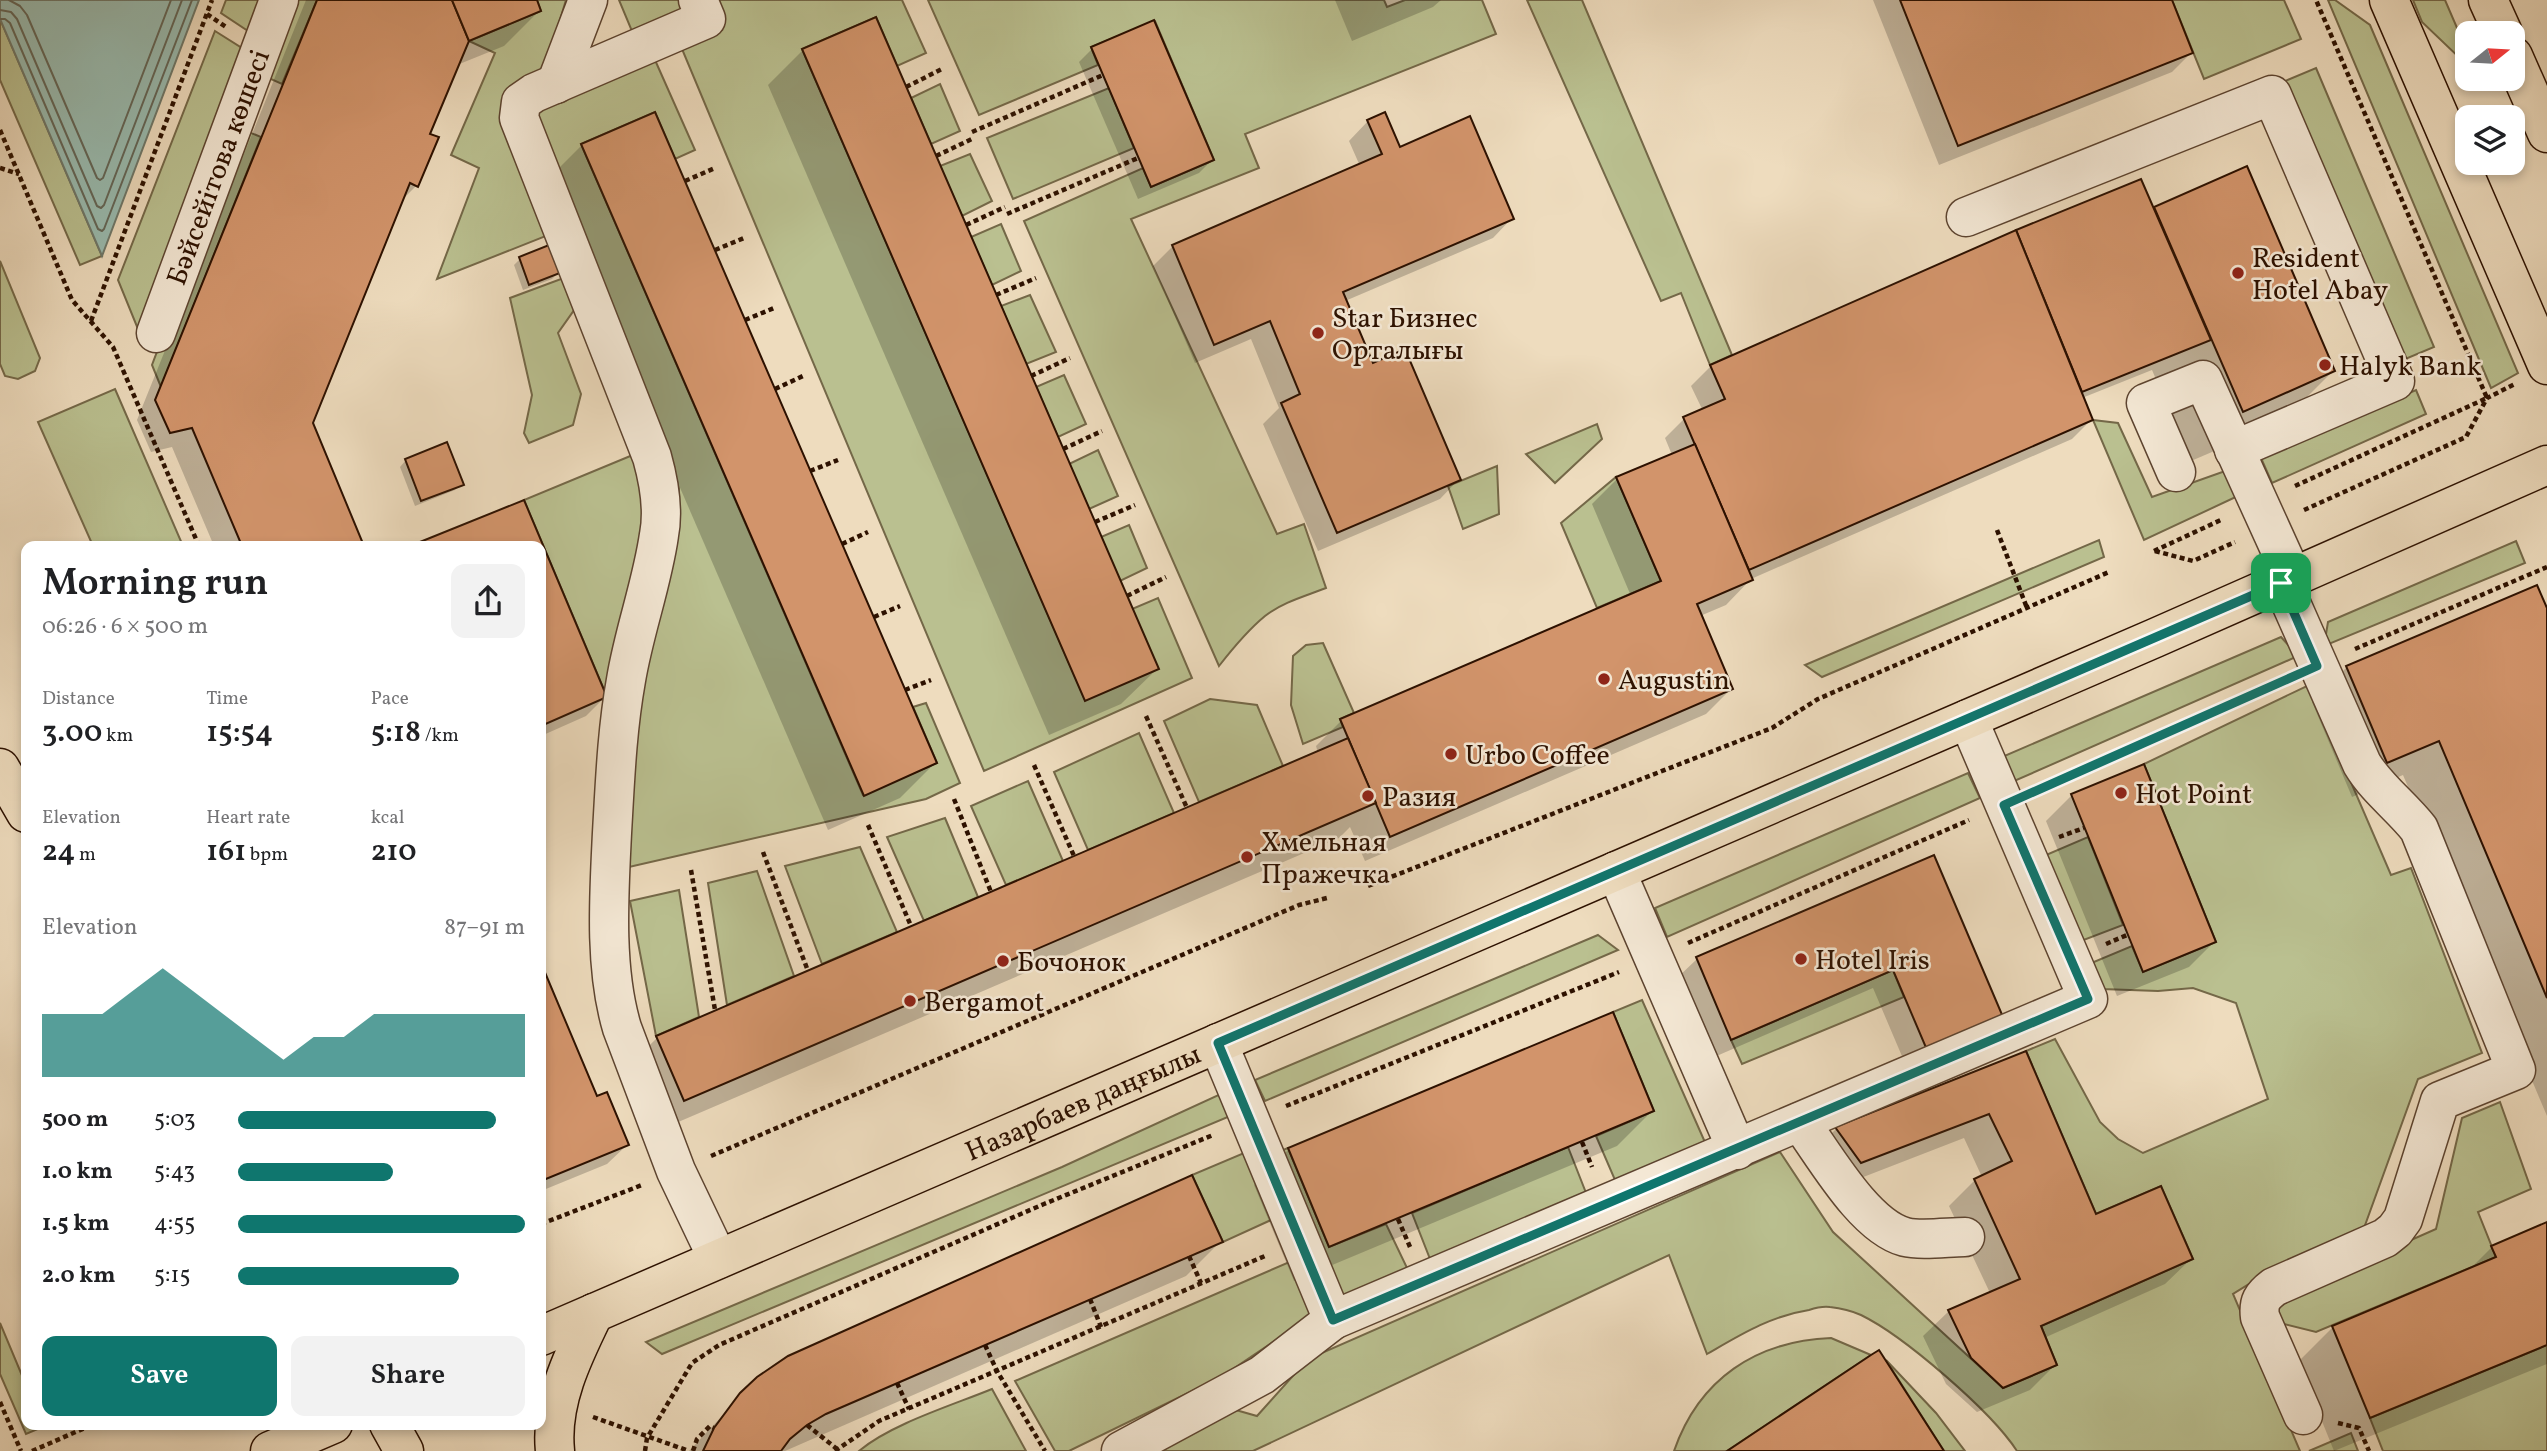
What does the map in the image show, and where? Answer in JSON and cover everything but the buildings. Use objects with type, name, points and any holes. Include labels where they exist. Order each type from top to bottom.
[{"type":"main road","points":[[2389,0],[2532,374]]},
{"type":"main road","points":[[2488,0],[2498,21]]},
{"type":"main road","points":[[2525,83],[2547,133]]},
{"type":"main road","name":"Назарбаев даңғылы","points":[[546,1334],[2287,581],[2547,465]]},
{"type":"main road","points":[[0,768],[21,804]]},
{"type":"main road","points":[[555,1451],[559,1396],[594,1313]]},
{"type":"main road","points":[[270,1451],[319,1430]]},
{"type":"main road","points":[[392,1430],[404,1451]]},
{"type":"street","name":"Бәйсейітова көшесі","points":[[156,333],[279,0]]},
{"type":"street","points":[[556,84],[588,0]]},
{"type":"street","points":[[698,0],[706,19],[534,93],[521,102],[519,118],[648,445],[659,484],[660,534],[626,679],[617,740],[610,890],[615,1005],[676,1171],[718,1259]]},
{"type":"street","points":[[1966,217],[2272,95],[2395,381],[2234,450]]},
{"type":"street","points":[[2176,472],[2146,403],[2203,380],[2264,515],[2317,666],[2372,782],[2406,813],[2419,829],[2516,1070],[2440,1101],[2403,1219],[2395,1230],[2385,1238],[2274,1287],[2263,1295],[2259,1305],[2260,1317],[2303,1415]]},
{"type":"street","points":[[1121,1451],[1262,1375],[1333,1320],[2088,999],[1968,719]]},
{"type":"street","points":[[1616,871],[1737,1150]]},
{"type":"street","points":[[1218,1043],[1333,1320]]},
{"type":"street","points":[[1800,1122],[1856,1200],[1880,1226],[1906,1237],[1965,1237]]},
{"type":"path","points":[[91,321],[212,0]]},
{"type":"path","points":[[2316,0],[2487,398]]},
{"type":"path","points":[[906,87],[944,68]]},
{"type":"path","points":[[972,132],[1103,75]]},
{"type":"path","points":[[0,130],[72,300],[113,347],[197,541]]},
{"type":"path","points":[[936,156],[974,138]]},
{"type":"path","points":[[1007,214],[1138,158]]},
{"type":"path","points":[[0,168],[19,174]]},
{"type":"path","points":[[685,181],[715,168]]},
{"type":"path","points":[[966,225],[1004,208]]},
{"type":"path","points":[[715,250],[744,237]]},
{"type":"path","points":[[996,295],[1036,278]]},
{"type":"path","points":[[745,320],[774,308]]},
{"type":"path","points":[[1031,376],[1070,358]]},
{"type":"path","points":[[2487,398],[2466,437],[2264,515],[2154,551],[2193,561],[2264,515],[2532,374]]},
{"type":"path","points":[[775,389],[803,376]]},
{"type":"path","points":[[1063,449],[1102,431]]},
{"type":"path","points":[[810,471],[838,460]]},
{"type":"path","points":[[1095,522],[1135,505]]},
{"type":"path","points":[[1997,530],[2027,608]]},
{"type":"path","points":[[842,544],[868,532]]},
{"type":"path","points":[[645,1451],[647,1438],[692,1363],[719,1345],[1044,1203],[1654,958],[2547,567]]},
{"type":"path","points":[[1368,886],[1772,728],[1818,699],[2109,572]]},
{"type":"path","points":[[1127,596],[1166,577]]},
{"type":"path","points":[[874,617],[900,606]]},
{"type":"path","points":[[905,690],[931,680]]},
{"type":"path","points":[[1146,716],[1187,808]]},
{"type":"path","points":[[1034,765],[1074,856]]},
{"type":"path","points":[[954,799],[991,892]]},
{"type":"path","points":[[868,825],[911,926]]},
{"type":"path","points":[[763,852],[808,971]]},
{"type":"path","points":[[691,870],[715,1010]]},
{"type":"path","points":[[546,1222],[676,1171],[1299,905],[1327,898]]},
{"type":"path","points":[[807,1425],[836,1450],[879,1422],[1301,1241]]},
{"type":"path","points":[[1189,1256],[1201,1283]]},
{"type":"path","points":[[1090,1299],[1101,1326]]},
{"type":"path","points":[[985,1345],[1045,1451]]},
{"type":"path","points":[[897,1383],[909,1409]]},
{"type":"path","points":[[0,1402],[21,1451]]},
{"type":"path","points":[[585,1414],[647,1438],[691,1451],[697,1439],[710,1426],[714,1428]]},
{"type":"path","points":[[32,1451],[80,1430]]},
{"type":"green space","points":[[226,0],[263,0],[251,33],[221,13]]},
{"type":"green space","points":[[294,0],[317,0],[282,84],[264,76]]},
{"type":"green space","points":[[537,0],[566,0],[544,73],[519,83],[551,234],[437,279],[479,168],[451,155],[495,53],[469,41],[541,11]]},
{"type":"green space","points":[[619,0],[684,0],[690,14],[634,36]]},
{"type":"green space","points":[[710,0],[902,0],[926,53],[897,66],[876,17],[802,49],[1085,700],[1132,609],[1158,598],[1192,678],[984,771],[682,49],[722,30]]},
{"type":"green space","points":[[928,0],[1384,0],[1387,7],[1405,0],[1482,0],[1496,34],[1245,134],[1259,168],[1131,219],[1277,534],[1304,524],[1326,588],[1287,603],[1265,616],[1219,666],[1024,221],[1143,168],[1151,187],[1214,160],[1155,21],[1091,47],[1098,65],[979,115]]},
{"type":"green space","points":[[1527,0],[1582,0],[1732,355],[1710,365],[1681,293],[1661,301]]},
{"type":"green space","points":[[2172,0],[2284,0],[2301,39],[2204,79]]},
{"type":"green space","points":[[2328,0],[2335,0],[2370,25],[2518,373],[2491,388]]},
{"type":"green space","points":[[2413,0],[2445,0],[2455,23],[2455,54],[2422,22]]},
{"type":"green space","points":[[0,19],[102,256],[80,265],[0,80]]},
{"type":"green space","points":[[215,31],[245,50],[140,334],[118,280]]},
{"type":"green space","points":[[655,60],[695,150],[675,159],[655,112],[581,144],[863,795],[937,763],[913,707],[926,703],[960,783],[926,799],[629,867],[635,713],[677,528],[679,489],[668,448],[537,126],[538,113],[546,105]]},
{"type":"green space","points":[[2316,68],[2434,347],[2403,360],[2285,81]]},
{"type":"green space","points":[[940,84],[960,131],[931,144],[911,98]]},
{"type":"green space","points":[[1109,88],[1134,148],[1013,199],[987,138]]},
{"type":"green space","points":[[241,129],[261,137],[161,387],[152,365]]},
{"type":"green space","points":[[970,154],[992,201],[962,216],[940,166]]},
{"type":"green space","points":[[1001,224],[1021,271],[992,285],[971,237]]},
{"type":"green space","points":[[0,261],[40,358],[35,371],[18,379],[5,376],[0,364]]},
{"type":"green space","points":[[569,276],[579,303],[558,333],[581,394],[573,425],[529,443],[524,433],[532,395],[510,298]]},
{"type":"green space","points":[[1030,295],[1056,352],[1026,364],[1001,306]]},
{"type":"green space","points":[[1064,375],[1086,424],[1058,437],[1036,387]]},
{"type":"green space","points":[[115,389],[181,541],[91,541],[38,422]]},
{"type":"green space","points":[[2416,390],[2426,414],[2272,483],[2261,458]]},
{"type":"green space","points":[[2093,420],[2118,423],[2152,497],[2228,470],[2240,495],[2144,540]]},
{"type":"green space","points":[[1597,424],[1602,439],[1555,483],[1526,454]]},
{"type":"green space","points":[[1098,450],[1118,496],[1089,509],[1069,464]]},
{"type":"green space","points":[[640,452],[647,511],[607,697],[546,552],[546,541],[541,541],[524,500]]},
{"type":"green space","points":[[1497,466],[1499,514],[1463,529],[1448,486]]},
{"type":"green space","points":[[1616,477],[1661,581],[1597,608],[1561,523]]},
{"type":"green space","points":[[1129,525],[1147,568],[1120,581],[1101,537]]},
{"type":"green space","points":[[2099,540],[2104,557],[1822,677],[1805,665]]},
{"type":"green space","points":[[2516,541],[2525,563],[2324,646],[2328,622]]},
{"type":"green space","points":[[2281,637],[2298,656],[2012,782],[2002,757]]},
{"type":"green space","points":[[1323,643],[1354,713],[1340,719],[1343,727],[1303,744],[1291,705],[1293,656],[1306,645]]},
{"type":"green space","points":[[2309,685],[2391,875],[2411,868],[2482,1053],[2418,1079],[2364,1228],[2267,1273],[2233,1294],[2300,1451],[2017,1451],[1988,1416],[1945,1376],[1900,1339],[1854,1312],[1825,1307],[1781,1317],[1756,1327],[1707,1354],[1669,1255],[1253,1451],[1162,1451],[1222,1406],[1257,1416],[1308,1359],[1780,1152],[1833,1232],[2003,1388],[2057,1365],[2041,1326],[2193,1259],[2161,1186],[2096,1214],[2026,1051],[2055,1039],[2100,1122],[2118,1139],[2143,1153],[2268,1099],[2236,1003],[2193,988],[2158,991],[2102,989],[2089,964],[2132,946],[2143,972],[2216,942],[2144,764]]},
{"type":"green space","points":[[1210,699],[1257,705],[1283,766],[1199,802],[1164,721]]},
{"type":"green space","points":[[1139,733],[1174,813],[1088,850],[1054,772]]},
{"type":"green space","points":[[1968,773],[1980,798],[1667,937],[1655,908]]},
{"type":"green space","points":[[1028,781],[1063,861],[1006,885],[971,806]]},
{"type":"green space","points":[[945,818],[978,897],[924,921],[887,837]]},
{"type":"green space","points":[[2088,837],[2123,925],[2081,941],[2046,855]]},
{"type":"green space","points":[[860,847],[897,932],[822,964],[785,866]]},
{"type":"green space","points":[[757,871],[794,976],[727,1005],[708,883]]},
{"type":"green space","points":[[679,890],[699,1017],[656,1036],[630,901]]},
{"type":"green space","points":[[1598,935],[1618,950],[1265,1101],[1255,1080]]},
{"type":"green space","points":[[1893,970],[1904,997],[1742,1064],[1731,1040]]},
{"type":"green space","points":[[1642,1000],[1708,1149],[1618,1187],[1596,1136],[1654,1111],[1613,1012]]},
{"type":"green space","points":[[1225,1092],[1235,1114],[662,1354],[646,1342],[1062,1167]]},
{"type":"green space","points":[[2500,1102],[2531,1189],[2478,1212],[2496,1257],[2316,1332],[2276,1322],[2280,1298],[2436,1229],[2462,1118]]},
{"type":"green space","points":[[1568,1147],[1588,1198],[1432,1264],[1412,1213]]},
{"type":"green space","points":[[1288,1148],[1329,1247],[1386,1224],[1408,1270],[1333,1302],[1275,1153]]},
{"type":"green space","points":[[1244,1153],[1271,1220],[1223,1242],[1192,1175]]},
{"type":"green space","points":[[1294,1260],[1315,1314],[1221,1377],[1069,1451],[1055,1451],[1015,1381]]},
{"type":"green space","points":[[0,1323],[21,1373],[21,1422],[0,1374]]},
{"type":"green space","points":[[1831,1338],[1871,1355],[1727,1451],[1674,1451],[1699,1403],[1715,1384],[1734,1369],[1755,1356],[1778,1347]]},
{"type":"green space","points":[[2547,1345],[2547,1451],[2383,1451],[2370,1418]]},
{"type":"green space","points":[[1886,1360],[1936,1413],[1965,1451],[1944,1451]]},
{"type":"green space","points":[[992,1389],[1026,1451],[859,1451],[905,1424]]},
{"type":"green space","points":[[2351,1433],[2358,1451],[2309,1451]]},
{"type":"water","points":[[0,0],[199,0],[102,256],[0,19]]},
{"type":"place","name":"Resident Hotel Abay","points":[[2238,273]]},
{"type":"place","name":"Star Бизнес Орталығы","points":[[1318,333]]},
{"type":"place","name":"Halyk Bank","points":[[2325,365]]},
{"type":"place","name":"Augustin","points":[[1604,679]]},
{"type":"place","name":"Urbo Coffee","points":[[1451,754]]},
{"type":"place","name":"Hot Point","points":[[2121,793]]},
{"type":"place","name":"Разия","points":[[1368,796]]},
{"type":"place","name":"Хмельная Пражечка","points":[[1247,857]]},
{"type":"place","name":"Hotel Iris","points":[[1801,959]]},
{"type":"place","name":"Бочонок","points":[[1003,961]]},
{"type":"place","name":"Bergamot","points":[[910,1001]]},
{"type":"route","points":[[2281,583],[2317,666],[2004,805],[2088,999],[1333,1320],[1218,1043],[2281,583]]}]
